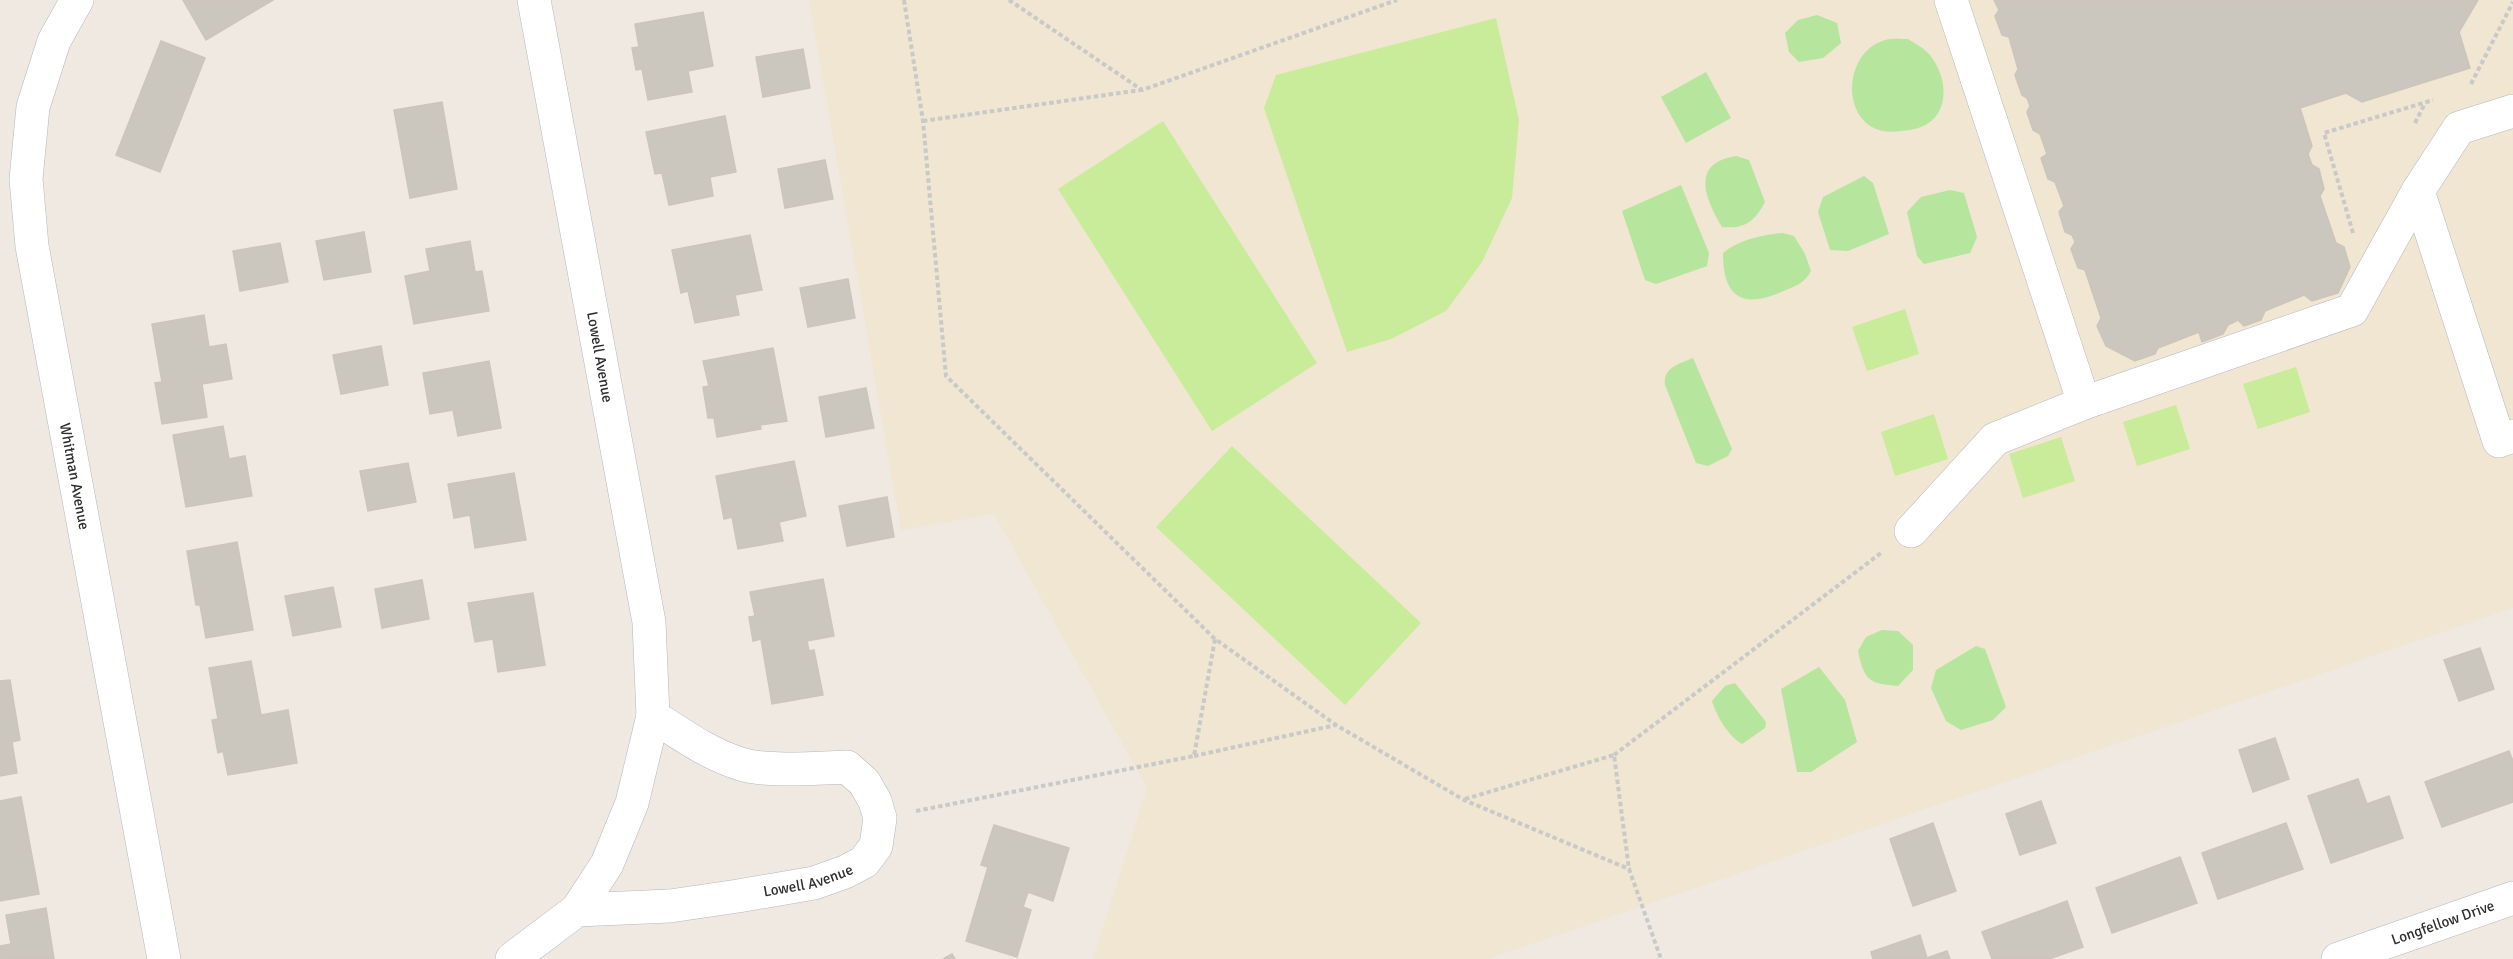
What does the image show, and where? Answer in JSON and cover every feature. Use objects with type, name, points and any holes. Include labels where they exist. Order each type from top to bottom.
[{"type":"street","name":"Whitman Avenue","points":[[77,0],[54,41],[33,107],[26,179],[29,213],[34,258],[164,959]]},
{"type":"street","name":"Lowell Avenue","points":[[512,959],[577,910],[607,864],[632,803],[653,716],[648,622],[534,0]]},
{"type":"street","points":[[1951,0],[2084,403]]},
{"type":"street","points":[[1911,531],[1995,439],[2084,403],[2352,310],[2418,191],[2459,128],[2513,111]]},
{"type":"street","points":[[2418,191],[2499,441],[2513,436]]},
{"type":"street","points":[[653,716],[705,750],[746,765],[800,769],[847,767],[864,782],[875,801],[880,818]]},
{"type":"street","name":"Lowell Avenue","points":[[577,910],[670,906],[814,883],[845,872],[864,862],[876,846],[880,818]]},
{"type":"street","name":"Longfellow Drive","points":[[2338,959],[2513,898]]},
{"type":"path","points":[[904,0],[923,121],[946,376],[1215,639],[1336,725],[1464,800],[1629,869]]},
{"type":"path","points":[[1009,0],[1142,90]]},
{"type":"path","points":[[923,121],[1142,90],[1397,0]]},
{"type":"path","points":[[2468,90],[2513,2]]},
{"type":"path","points":[[2360,228],[2355,239],[2324,133],[2426,103],[2415,123]]},
{"type":"path","points":[[1464,800],[1614,755],[1911,531]]},
{"type":"path","points":[[1194,756],[1215,639]]},
{"type":"path","points":[[880,818],[1194,756],[1336,725]]},
{"type":"path","points":[[1614,755],[1629,869],[1661,959]]},
{"type":"shaded area","points":[[809,0],[2513,0],[2513,608],[1488,959],[1093,959],[1147,788],[994,514],[901,530]]},
{"type":"green space","points":[[1817,15],[1837,23],[1841,43],[1823,58],[1799,62],[1789,52],[1785,33],[1798,20]]},
{"type":"green space","points":[[1496,18],[1519,120],[1512,198],[1482,262],[1446,311],[1391,339],[1347,352],[1264,108],[1276,75]]},
{"type":"green space","points":[[1887,39],[1908,39],[1927,52],[1939,69],[1944,90],[1943,100],[1935,117],[1921,127],[1901,131],[1881,131],[1866,123],[1857,110],[1852,94],[1853,78],[1859,62],[1869,48]]},
{"type":"green space","points":[[1706,72],[1731,118],[1686,143],[1661,97]]},
{"type":"green space","points":[[1163,121],[1317,363],[1212,431],[1058,189]]},
{"type":"green space","points":[[1736,156],[1749,160],[1765,202],[1757,215],[1748,223],[1737,227],[1722,227],[1711,205],[1705,184],[1712,166],[1721,160]]},
{"type":"green space","points":[[1864,176],[1873,183],[1889,234],[1848,251],[1830,250],[1818,212],[1823,197]]},
{"type":"green space","points":[[1681,185],[1709,253],[1707,266],[1656,284],[1645,280],[1622,211]]},
{"type":"green space","points":[[1950,190],[1964,193],[1977,237],[1970,253],[1924,264],[1917,256],[1907,212],[1921,197]]},
{"type":"green space","points":[[1783,233],[1794,236],[1805,254],[1811,271],[1802,282],[1767,297],[1746,299],[1737,295],[1727,280],[1723,253],[1752,238]]},
{"type":"green space","points":[[1905,309],[1919,354],[1867,371],[1852,327]]},
{"type":"green space","points":[[1693,358],[1732,449],[1728,456],[1708,466],[1696,463],[1665,385],[1669,370]]},
{"type":"green space","points":[[2296,367],[2310,412],[2258,429],[2243,384]]},
{"type":"green space","points":[[2176,405],[2190,449],[2137,466],[2123,422]]},
{"type":"green space","points":[[1934,414],[1948,459],[1895,476],[1881,432]]},
{"type":"green space","points":[[2061,437],[2075,481],[2023,498],[2009,454]]},
{"type":"green space","points":[[1232,446],[1421,623],[1345,705],[1156,527]]},
{"type":"green space","points":[[1882,630],[1898,631],[1913,645],[1913,670],[1898,686],[1880,684],[1869,679],[1860,661],[1858,651],[1866,637]]},
{"type":"green space","points":[[1976,646],[1985,649],[2006,707],[1993,720],[1961,730],[1946,721],[1931,688],[1936,670]]},
{"type":"green space","points":[[1819,667],[1845,700],[1857,742],[1811,772],[1797,772],[1781,689]]},
{"type":"green space","points":[[1735,683],[1766,722],[1765,728],[1742,744],[1723,725],[1712,701],[1725,686]]},
{"type":"building","points":[[183,0],[273,0],[206,40]]},
{"type":"building","points":[[1994,0],[2478,0],[2459,32],[2470,68],[2362,102],[2346,93],[2300,108],[2312,146],[2308,154],[2312,165],[2319,169],[2324,189],[2320,196],[2336,243],[2344,247],[2350,267],[2338,293],[2312,301],[2304,295],[2265,311],[2261,320],[2244,326],[2238,320],[2228,325],[2223,334],[2202,342],[2199,332],[2158,348],[2155,354],[2135,361],[2106,346],[2097,326],[2101,318],[2085,270],[2078,268],[2071,249],[2075,242],[2072,235],[2065,232],[2059,212],[2064,206],[2055,182],[2048,179],[2041,158],[2047,154],[2040,134],[2033,130],[2027,112],[2030,106],[2027,98],[2022,95],[2015,75],[2018,69],[2009,37],[2002,35],[1995,16],[1999,10]]},
{"type":"building","points":[[703,12],[713,66],[688,71],[692,92],[648,100],[642,69],[636,70],[632,48],[639,47],[635,24]]},
{"type":"building","points":[[161,41],[205,58],[160,172],[116,155]]},
{"type":"building","points":[[803,49],[810,88],[763,97],[756,57]]},
{"type":"building","points":[[442,102],[457,189],[410,198],[394,110]]},
{"type":"building","points":[[725,116],[736,172],[710,177],[713,196],[669,205],[662,173],[655,174],[646,132]]},
{"type":"building","points":[[825,160],[833,199],[785,208],[778,169]]},
{"type":"building","points":[[364,232],[371,272],[324,280],[316,241]]},
{"type":"building","points":[[750,235],[762,290],[735,295],[739,315],[695,323],[688,291],[681,293],[672,250]]},
{"type":"building","points":[[470,241],[475,272],[482,271],[489,311],[414,324],[405,276],[430,271],[426,249]]},
{"type":"building","points":[[280,243],[288,282],[240,291],[233,251]]},
{"type":"building","points":[[848,279],[855,318],[808,327],[800,288]]},
{"type":"building","points":[[204,315],[209,347],[226,344],[232,379],[202,384],[207,417],[162,424],[155,383],[162,382],[152,324]]},
{"type":"building","points":[[381,346],[388,385],[341,394],[333,355]]},
{"type":"building","points":[[773,348],[787,421],[760,425],[761,429],[717,437],[714,418],[708,418],[703,387],[709,386],[703,361]]},
{"type":"building","points":[[489,361],[501,428],[458,436],[453,410],[430,414],[423,373]]},
{"type":"building","points":[[866,388],[874,428],[826,437],[819,397]]},
{"type":"building","points":[[223,426],[229,459],[245,456],[252,496],[186,507],[173,435]]},
{"type":"building","points":[[794,461],[806,516],[779,522],[783,541],[738,549],[732,517],[724,519],[716,476]]},
{"type":"building","points":[[408,463],[416,502],[368,511],[360,471]]},
{"type":"building","points":[[514,473],[526,540],[475,548],[470,515],[454,518],[448,484]]},
{"type":"building","points":[[887,497],[894,537],[847,546],[839,506]]},
{"type":"building","points":[[237,542],[253,630],[206,638],[200,605],[196,605],[187,551]]},
{"type":"building","points":[[823,579],[834,636],[807,641],[809,651],[814,650],[823,695],[772,704],[761,639],[753,641],[749,617],[755,616],[750,592]]},
{"type":"building","points":[[422,580],[429,619],[382,628],[375,589]]},
{"type":"building","points":[[333,587],[341,627],[293,636],[285,596]]},
{"type":"building","points":[[533,593],[545,665],[498,672],[493,639],[475,642],[468,603]]},
{"type":"building","points":[[2480,648],[2494,689],[2459,701],[2444,660]]},
{"type":"building","points":[[251,661],[261,715],[288,710],[297,763],[228,775],[223,751],[218,753],[212,720],[218,719],[209,668]]},
{"type":"building","points":[[10,680],[20,740],[12,742],[17,773],[0,776],[0,681]]},
{"type":"building","points":[[2275,738],[2289,779],[2253,792],[2239,750]]},
{"type":"building","points":[[2509,751],[2513,761],[2513,802],[2442,827],[2425,782]]},
{"type":"building","points":[[2358,779],[2367,804],[2389,796],[2403,838],[2331,863],[2308,796]]},
{"type":"building","points":[[21,797],[39,894],[0,901],[0,801]]},
{"type":"building","points":[[2041,801],[2056,843],[2020,855],[2006,814]]},
{"type":"building","points":[[1933,823],[1956,891],[1913,906],[1890,839]]},
{"type":"building","points":[[2286,823],[2303,869],[2218,899],[2202,853]]},
{"type":"building","points":[[994,825],[1069,848],[1053,901],[1028,892],[1023,907],[1031,910],[1017,957],[966,941],[988,867],[981,865]]},
{"type":"building","points":[[2180,857],[2197,903],[2112,933],[2096,888]]},
{"type":"building","points":[[2067,901],[2083,947],[2049,959],[1992,959],[1982,932]]},
{"type":"building","points":[[46,908],[54,959],[0,959],[0,946],[11,944],[6,915]]},
{"type":"building","points":[[1920,935],[1927,958],[1947,951],[1950,959],[1873,959],[1871,952]]},
{"type":"building","points":[[952,954],[955,959],[943,959]]}]
